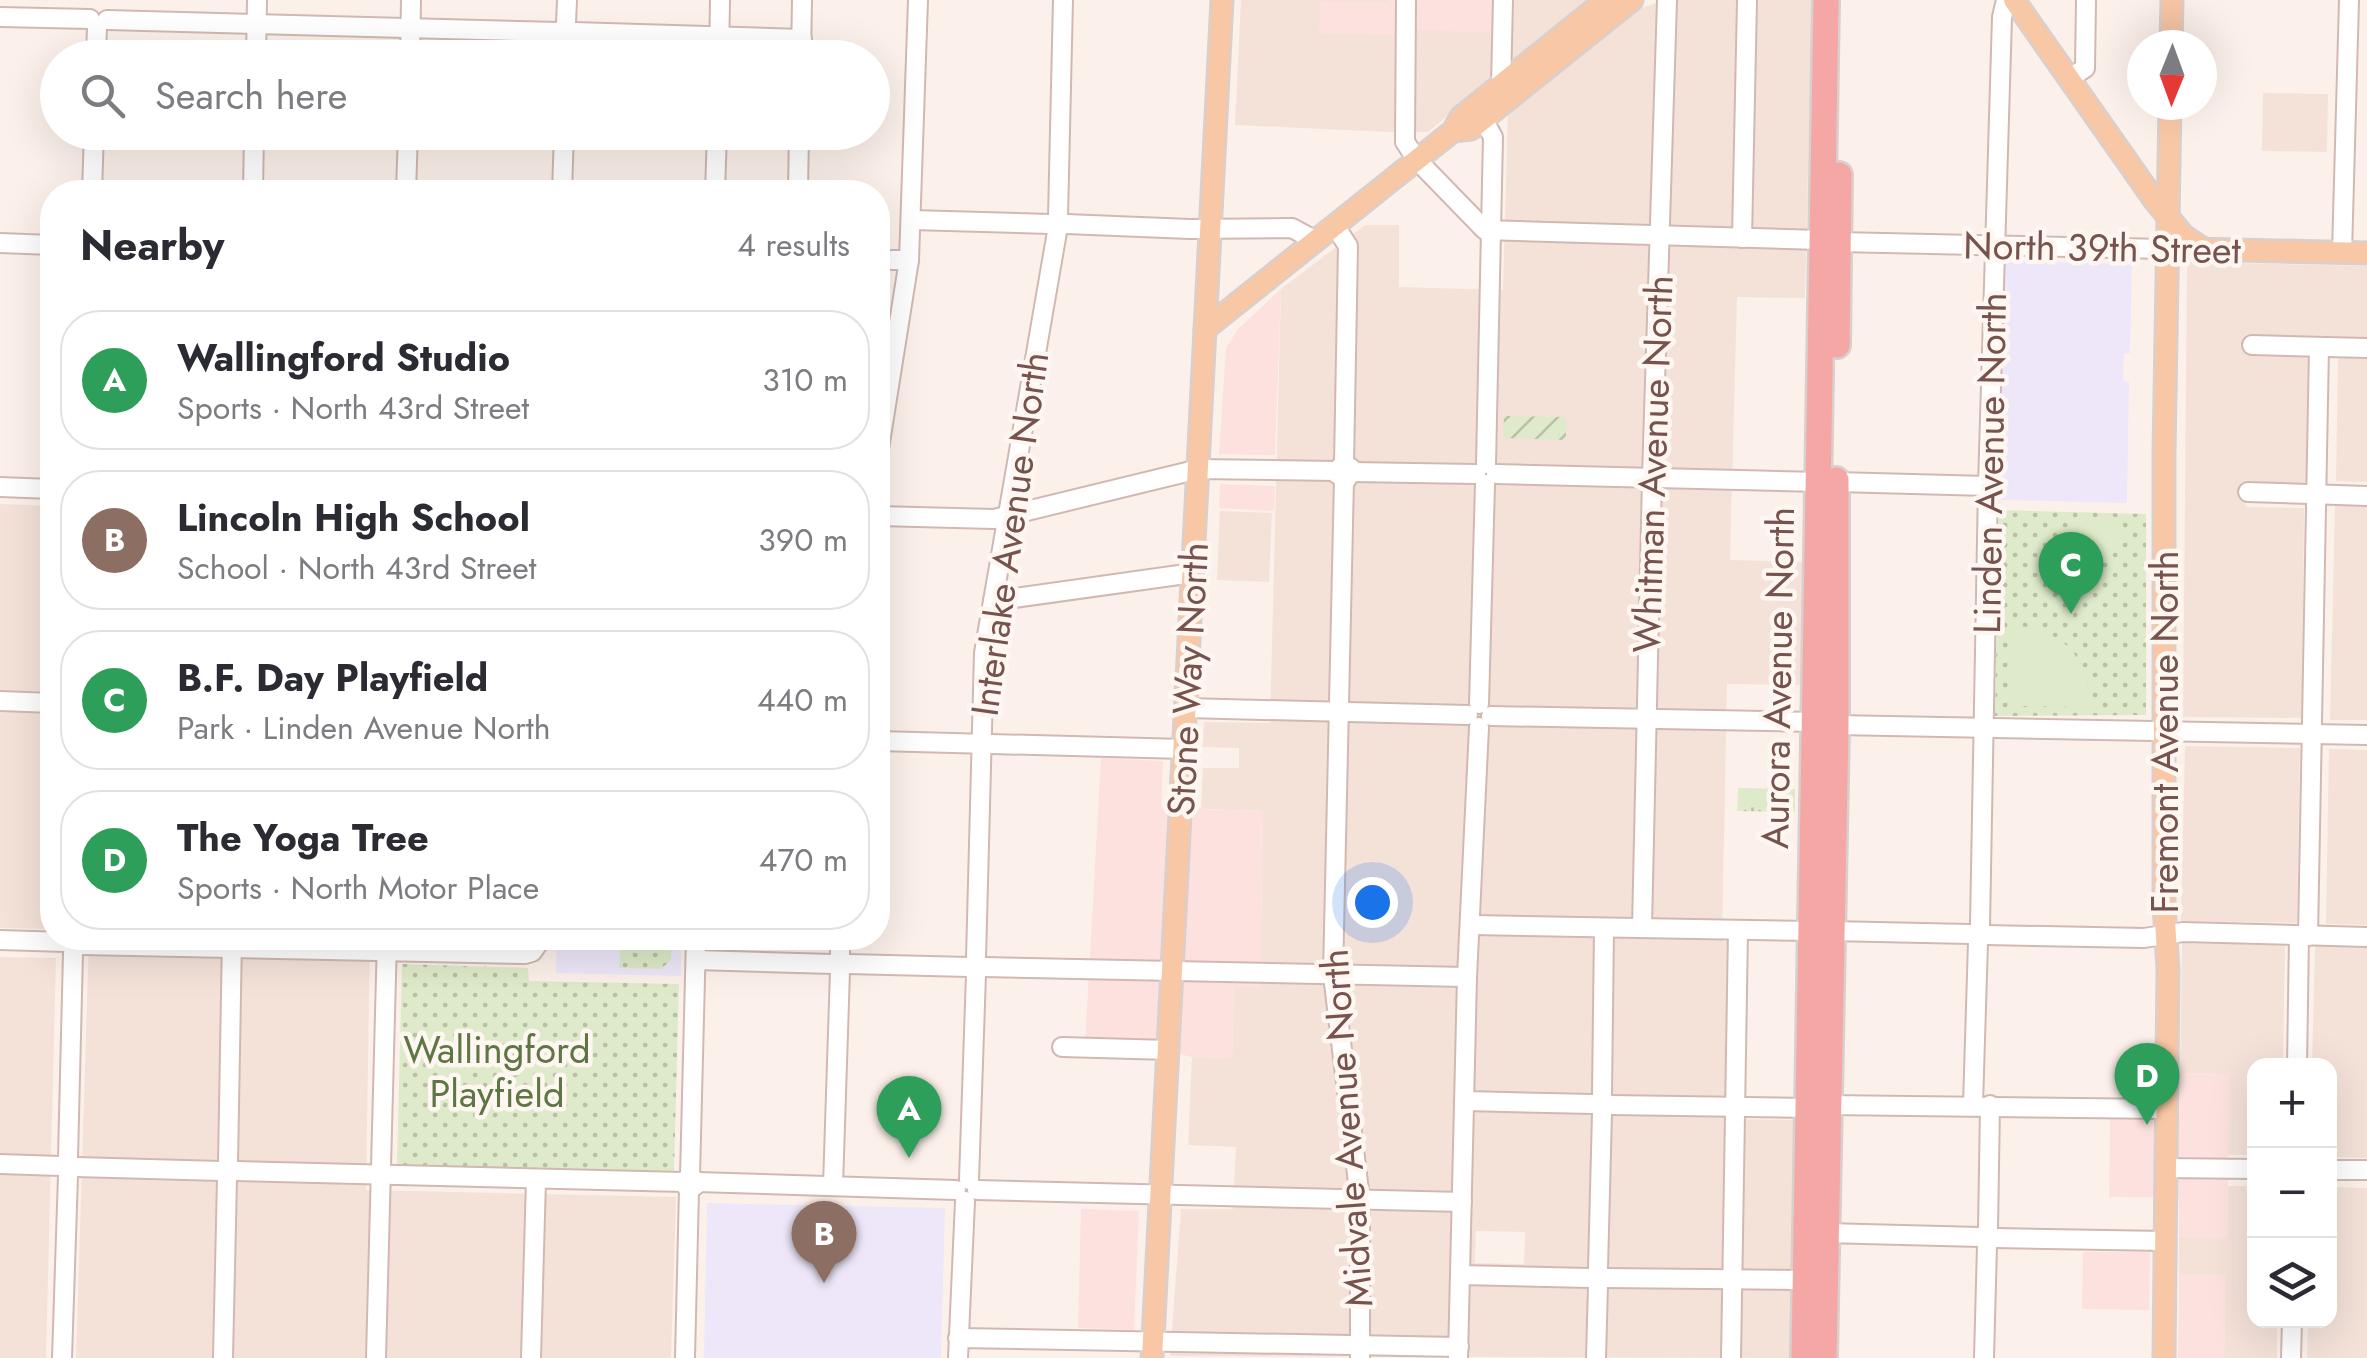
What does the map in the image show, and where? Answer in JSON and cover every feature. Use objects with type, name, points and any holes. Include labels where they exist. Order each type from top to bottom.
[{"type":"highway","name":"Aurora Avenue North","points":[[1804,1358],[1805,1280],[1818,1107],[1825,724],[1829,241],[1826,0]]},
{"type":"highway","name":"Aurora Avenue North","points":[[1829,241],[1842,0]]},
{"type":"highway","name":"Aurora Avenue North","points":[[1818,1107],[1826,1233],[1824,1358]]},
{"type":"main road","name":"Stone Way North","points":[[1153,1350],[1222,0]]},
{"type":"main road","points":[[1205,329],[1453,131],[1461,117],[1606,0]]},
{"type":"main road","points":[[1453,131],[1470,128],[1632,0]]},
{"type":"main road","points":[[2014,0],[2166,216],[2183,235],[2206,250]]},
{"type":"main road","points":[[2171,30],[2172,0]]},
{"type":"main road","name":"Fremont Avenue North","points":[[2164,1358],[2169,120]]},
{"type":"main road","points":[[2129,164],[2151,164],[2168,142]]},
{"type":"main road","name":"North 39th Street","points":[[2166,249],[2367,253]]},
{"type":"street","points":[[256,40],[257,0]]},
{"type":"street","points":[[410,40],[411,0]]},
{"type":"street","points":[[566,37],[567,0]]},
{"type":"street","points":[[719,40],[720,0]]},
{"type":"street","points":[[802,0],[802,40]]},
{"type":"street","points":[[890,361],[909,260],[918,0]]},
{"type":"street","name":"Interlake Avenue North","points":[[958,1358],[976,967],[984,652],[1058,224],[1063,0]]},
{"type":"street","points":[[1406,0],[1402,132],[1409,151],[1489,232]]},
{"type":"street","points":[[1501,85],[1503,0]]},
{"type":"street","name":"Whitman Avenue North","points":[[1642,928],[1667,0]]},
{"type":"street","points":[[1742,238],[1748,0]]},
{"type":"street","name":"Linden Avenue North","points":[[1984,1358],[1988,1238],[1979,934],[1988,486],[2002,22],[2006,0]]},
{"type":"street","points":[[2070,78],[2086,68],[2086,0]]},
{"type":"street","points":[[2342,253],[2349,0]]},
{"type":"street","points":[[97,40],[98,15]]},
{"type":"street","points":[[0,17],[98,15],[566,37],[719,36],[747,40]]},
{"type":"street","points":[[958,1338],[1153,1350],[1458,1353],[1493,136],[1483,118]]},
{"type":"street","points":[[92,180],[93,150]]},
{"type":"street","points":[[253,180],[254,150]]},
{"type":"street","points":[[406,180],[407,150]]},
{"type":"street","points":[[562,180],[563,150]]},
{"type":"street","points":[[715,180],[716,150]]},
{"type":"street","points":[[798,180],[799,150]]},
{"type":"street","points":[[912,220],[1292,228],[1316,241]]},
{"type":"street","name":"Midvale Avenue North","points":[[1335,226],[1348,246],[1334,974],[1360,1199],[1360,1352]]},
{"type":"street","name":"North 39th Street","points":[[1489,232],[2166,249]]},
{"type":"street","points":[[0,243],[40,245]]},
{"type":"street","points":[[890,260],[909,260]]},
{"type":"street","points":[[2252,346],[2367,348]]},
{"type":"street","points":[[2297,1058],[2312,734],[2318,347]]},
{"type":"street","points":[[890,516],[1005,517],[1199,469],[1988,486]]},
{"type":"street","points":[[0,486],[40,488]]},
{"type":"street","points":[[2248,492],[2367,496]]},
{"type":"street","points":[[993,601],[1194,573]]},
{"type":"street","points":[[0,701],[40,702]]},
{"type":"street","points":[[1186,708],[2367,735]]},
{"type":"street","points":[[890,741],[1184,749]]},
{"type":"street","points":[[1472,925],[2144,938],[2183,932],[2367,937]]},
{"type":"street","points":[[1596,1358],[1604,928]]},
{"type":"street","points":[[1731,1358],[1738,930]]},
{"type":"street","points":[[0,940],[40,942]]},
{"type":"street","points":[[62,1358],[74,950]]},
{"type":"street","points":[[223,1358],[232,950]]},
{"type":"street","points":[[376,1358],[387,950]]},
{"type":"street","points":[[470,950],[525,954],[533,950]]},
{"type":"street","points":[[685,1358],[696,950]]},
{"type":"street","points":[[696,960],[840,958],[976,967],[1468,978]]},
{"type":"street","points":[[833,1186],[840,958]]},
{"type":"street","points":[[1062,1047],[1168,1050]]},
{"type":"street","points":[[1464,1101],[1736,1107],[2166,1108]]},
{"type":"street","points":[[0,1164],[1462,1202]]},
{"type":"street","points":[[2165,1168],[2247,1169]]},
{"type":"street","points":[[2337,1170],[2367,1170]]},
{"type":"street","points":[[530,1358],[536,1179]]},
{"type":"street","points":[[1826,1233],[2165,1241]]},
{"type":"street","points":[[1460,1274],[1805,1280]]},
{"type":"street","points":[[2291,1358],[2292,1328]]},
{"type":"shaded area","points":[[1241,0],[1390,0],[1320,2],[1389,35],[1418,30],[1508,0],[1588,0],[1428,132],[1389,132],[1235,125]]},
{"type":"shaded area","points":[[1508,0],[1508,33],[1319,33],[1320,1]]},
{"type":"shaded area","points":[[1667,0],[1812,0],[1805,298],[1737,297],[1730,560],[1803,562],[1800,685],[1727,684],[1722,941],[1730,942],[1725,1119],[1797,1120],[1792,1358],[1170,1356],[1181,1209],[1233,1209],[1236,1147],[1188,1145],[1192,1057],[1232,1058],[1234,987],[1260,987],[1263,811],[1201,809],[1203,768],[1239,768],[1239,748],[1203,747],[1204,722],[1270,723],[1281,289],[1365,225],[1399,225],[1399,287],[1503,290],[1508,111],[1637,9]],"holes":[[[1476,1231],[1525,1232],[1524,1264],[1475,1263]]]},
{"type":"shaded area","points":[[2263,93],[2328,94],[2327,152],[2262,151]]},
{"type":"shaded area","points":[[2005,261],[2132,264],[2130,353],[2124,354],[2123,381],[2129,382],[2127,503],[1999,500]]},
{"type":"shaded area","points":[[2190,262],[2367,266],[2367,343],[2308,343],[2306,486],[2245,486],[2246,507],[2304,508],[2302,718],[2183,717]]},
{"type":"shaded area","points":[[1281,289],[1275,455],[1219,454],[1226,348],[1238,329]]},
{"type":"shaded area","points":[[2338,352],[2367,353],[2367,482],[2336,481]]},
{"type":"shaded area","points":[[1220,484],[1275,486],[1274,511],[1219,508]]},
{"type":"shaded area","points":[[0,504],[40,506],[40,929],[0,928]]},
{"type":"shaded area","points":[[2335,505],[2367,505],[2367,720],[2330,720]]},
{"type":"shaded area","points":[[1220,511],[1272,513],[1269,582],[1217,580]]},
{"type":"shaded area","points":[[2185,746],[2300,748],[2297,923],[2181,921]]},
{"type":"shaded area","points":[[2329,749],[2367,750],[2367,925],[2326,924]]},
{"type":"shaded area","points":[[1101,758],[1163,761],[1161,808],[1263,811],[1260,987],[1234,987],[1232,1058],[1192,1057],[1144,1046],[1085,1044]]},
{"type":"shaded area","points":[[2182,943],[2285,945],[2283,1058],[2247,1058],[2247,1155],[2228,1155],[2229,1074],[2180,1073]]},
{"type":"shaded area","points":[[2315,946],[2367,947],[2367,1158],[2337,1157],[2337,1058],[2312,1058]]},
{"type":"shaded area","points":[[89,950],[370,950],[366,1190],[676,1197],[671,1358],[76,1358]]},
{"type":"shaded area","points":[[557,950],[681,950],[681,976],[556,973]]},
{"type":"shaded area","points":[[0,957],[56,958],[46,1358],[0,1358]]},
{"type":"shaded area","points":[[2180,1073],[2229,1074],[2227,1238],[2179,1238],[2179,1198],[2109,1197],[2110,1119],[2179,1120]]},
{"type":"shaded area","points":[[2228,1186],[2247,1186],[2247,1328],[2277,1328],[2277,1358],[2224,1358],[2225,1276],[2179,1275],[2179,1238],[2227,1238]]},
{"type":"shaded area","points":[[2337,1187],[2367,1188],[2367,1358],[2307,1358],[2308,1328],[2337,1328]]},
{"type":"shaded area","points":[[707,1203],[945,1208],[941,1358],[704,1358]]},
{"type":"shaded area","points":[[1081,1209],[1139,1211],[1134,1330],[1078,1328]]},
{"type":"shaded area","points":[[2083,1252],[2150,1252],[2149,1310],[2082,1309]]},
{"type":"shaded area","points":[[2179,1275],[2225,1275],[2224,1358],[2178,1358]]},
{"type":"green space","points":[[1504,416],[1566,417],[1566,440],[1503,438]]},
{"type":"green space","points":[[1999,510],[2146,514],[2146,715],[1995,716]]},
{"type":"green space","points":[[2080,522],[2121,523],[2120,551],[2080,550]]},
{"type":"green space","points":[[2009,625],[2044,632],[2069,647],[2084,672],[2090,707],[2008,706]]},
{"type":"green space","points":[[1738,788],[1795,789],[1795,812],[1737,811]]},
{"type":"green space","points":[[620,950],[671,950],[671,960],[661,969],[619,968]]},
{"type":"green space","name":"Wallingford Playfield","points":[[402,964],[528,968],[529,981],[679,984],[674,1172],[397,1165]]},
{"type":"place","name":"B.F. Day Playfield","points":[[2071,614]]},
{"type":"place","name":"The Yoga Tree","points":[[2147,1125]]},
{"type":"place","name":"Wallingford Studio","points":[[909,1158]]},
{"type":"place","name":"Lincoln High School","points":[[824,1283]]}]
